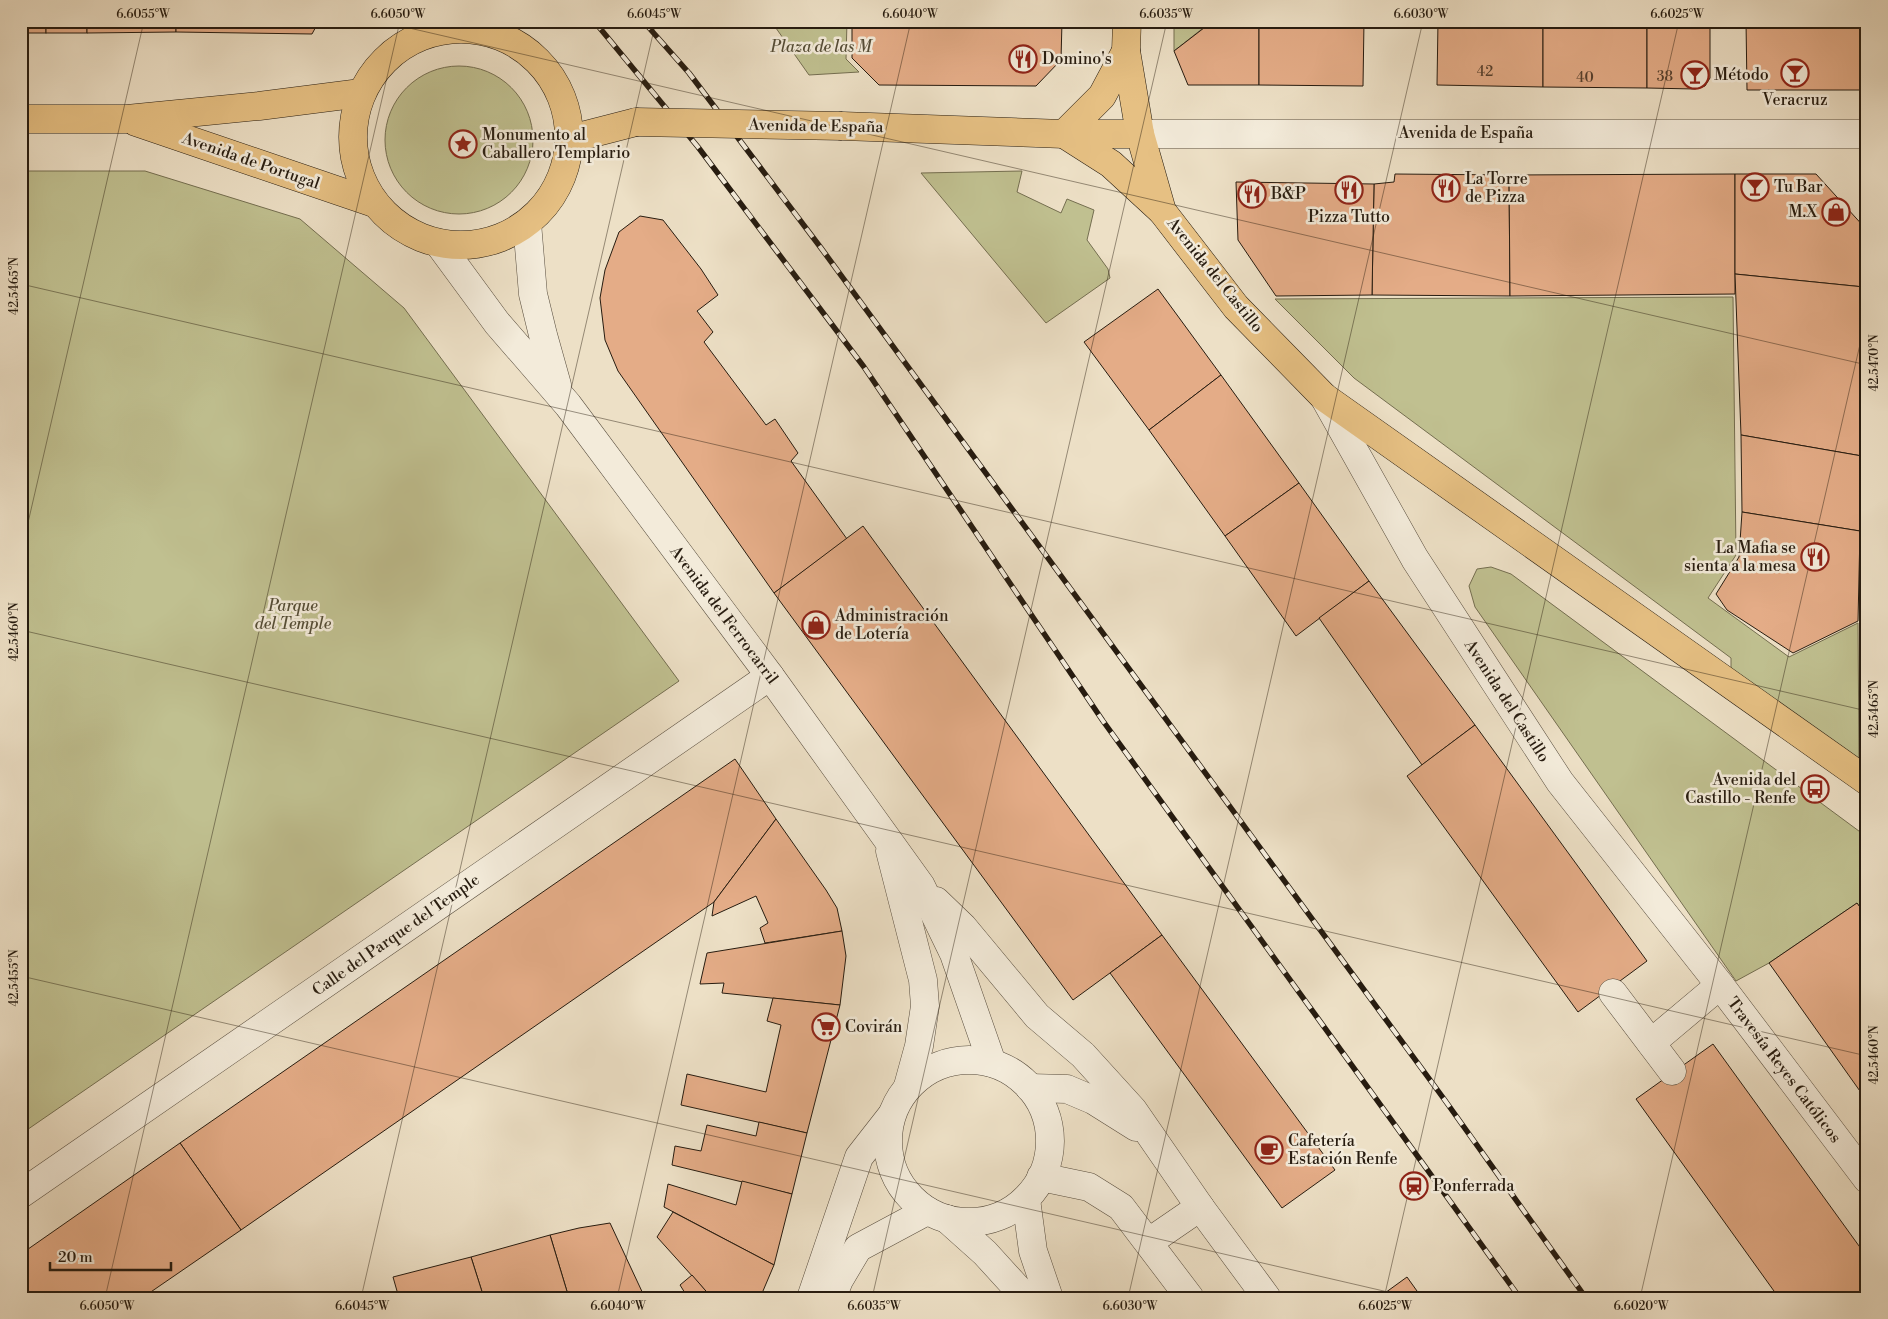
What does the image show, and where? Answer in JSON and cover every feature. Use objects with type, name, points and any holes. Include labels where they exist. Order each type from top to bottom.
[{"type":"main road","points":[[1127,21],[1126,51],[1102,96],[1064,134],[1111,164],[1162,211]]},
{"type":"main road","points":[[426,27],[506,28],[551,75],[565,105],[570,139],[565,171],[550,200],[527,224],[500,239],[470,246],[439,244],[414,236],[392,222],[374,203],[360,178],[352,150],[353,121],[361,93],[378,66],[426,27]]},
{"type":"main road","name":"Avenida del Castillo","points":[[1126,51],[1140,134],[1162,211],[1236,307],[1324,397],[1867,781]]},
{"type":"main road","name":"Avenida de Portugal","points":[[21,119],[127,119],[259,106],[361,93]]},
{"type":"main road","name":"Avenida de Portugal","points":[[127,119],[374,203]]},
{"type":"main road","name":"Avenida de España","points":[[570,139],[636,122],[842,126],[1064,134],[1140,134]]},
{"type":"street","name":"Avenida de España","points":[[1140,134],[1867,134]]},
{"type":"street","name":"Avenida del Ferrocarril","points":[[527,224],[533,294],[560,394]]},
{"type":"street","name":"Avenida del Ferrocarril","points":[[439,244],[497,323],[560,394],[770,676],[922,886],[954,954],[992,1063]]},
{"type":"street","name":"Avenida del Castillo","points":[[1324,397],[1415,559],[1560,782],[1720,985]]},
{"type":"street","name":"Calle del Parque del Temple","points":[[21,1194],[770,676]]},
{"type":"street","name":"Avenida del Ferrocarril","points":[[887,838],[924,988],[925,1006],[908,1086]]},
{"type":"street","points":[[922,886],[963,927],[1037,1016],[1083,1056],[1133,1110],[1266,1298]]},
{"type":"street","points":[[1651,1042],[1720,985]]},
{"type":"street","name":"Travesía Reyes Católicos","points":[[1720,985],[1867,1179]]},
{"type":"street","points":[[1613,993],[1672,1071]]},
{"type":"street","points":[[811,1298],[859,1157],[891,1116],[908,1086],[938,1066],[961,1060],[992,1063],[1015,1074],[1030,1088],[1045,1112],[1050,1136],[1048,1161],[1041,1177],[1026,1199],[1003,1215],[981,1221],[937,1215],[858,1248],[839,1280],[832,1298]]},
{"type":"street","points":[[1030,1088],[1067,1089],[1092,1100],[1152,1138]]},
{"type":"street","points":[[891,1116],[887,1148],[893,1171],[906,1193],[985,1253],[1026,1298]]},
{"type":"street","points":[[1041,1177],[1089,1187],[1121,1207],[1190,1298]]},
{"type":"street","points":[[1026,1199],[1032,1251],[1049,1298]]},
{"type":"street","points":[[1149,1242],[1200,1207]]},
{"type":"green space","name":"Plaza de las M","points":[[771,21],[847,21],[846,59],[859,72],[809,75]]},
{"type":"green space","points":[[1174,21],[1212,21],[1174,51]]},
{"type":"green space","points":[[459,66],[487,72],[511,88],[527,112],[533,140],[527,168],[511,192],[487,208],[459,214],[431,208],[407,192],[391,168],[385,140],[391,112],[407,88],[431,72]]},
{"type":"green space","name":"Parque del Temple","points":[[21,171],[145,171],[300,219],[404,308],[679,681],[21,1134]]},
{"type":"green space","points":[[1022,171],[1017,192],[1061,213],[1067,199],[1094,210],[1087,240],[1108,269],[1110,278],[1046,323],[921,173]]},
{"type":"green space","points":[[1733,297],[1736,555],[1708,598],[1789,657],[1858,623],[1859,763],[1731,678],[1731,658],[1354,378],[1275,299]]},
{"type":"green space","points":[[1491,567],[1511,574],[1867,837],[1867,917],[1857,903],[1769,963],[1736,981],[1475,607],[1469,586],[1477,569]]},
{"type":"building","points":[[21,21],[46,21],[46,33],[21,33]]},
{"type":"building","points":[[46,21],[87,21],[87,33],[46,33]]},
{"type":"building","points":[[87,21],[176,21],[176,32],[87,33]]},
{"type":"building","points":[[176,21],[319,21],[312,34],[176,32]]},
{"type":"building","points":[[852,21],[1062,21],[1061,60],[1036,86],[879,85],[852,58]]},
{"type":"building","points":[[1213,21],[1259,21],[1259,85],[1188,85],[1174,51]]},
{"type":"building","points":[[1259,21],[1364,21],[1363,86],[1259,85]]},
{"type":"building","points":[[1438,21],[1543,21],[1543,87],[1437,85]]},
{"type":"building","points":[[1543,21],[1647,21],[1647,88],[1543,87]]},
{"type":"building","points":[[1647,21],[1710,21],[1710,78],[1705,86],[1695,89],[1647,88]]},
{"type":"building","points":[[1746,21],[1867,21],[1867,90],[1747,90]]},
{"type":"building","points":[[1395,174],[1509,175],[1510,296],[1372,295],[1374,184],[1394,182]]},
{"type":"building","points":[[1735,174],[1735,294],[1510,296],[1509,175]]},
{"type":"building","points":[[1735,174],[1816,174],[1866,229],[1864,287],[1735,274]]},
{"type":"building","points":[[1236,182],[1374,184],[1372,295],[1276,296],[1238,240]]},
{"type":"building","points":[[640,216],[663,220],[701,269],[718,295],[697,311],[713,332],[704,342],[766,425],[775,419],[798,453],[791,461],[847,539],[774,593],[618,371],[605,340],[600,298],[605,270],[619,232]]},
{"type":"building","points":[[1735,274],[1864,287],[1862,456],[1741,435]]},
{"type":"building","points":[[1158,289],[1221,375],[1149,430],[1084,342]]},
{"type":"building","points":[[1221,375],[1299,483],[1225,536],[1149,430]]},
{"type":"building","points":[[1741,435],[1862,456],[1860,531],[1742,512]]},
{"type":"building","points":[[1299,483],[1369,581],[1296,636],[1225,536]]},
{"type":"building","points":[[1742,512],[1860,531],[1858,621],[1793,653],[1727,610],[1716,594],[1739,557]]},
{"type":"building","points":[[863,526],[1162,935],[1073,1000],[774,593]]},
{"type":"building","points":[[1369,581],[1475,725],[1422,765],[1319,618]]},
{"type":"building","points":[[1475,725],[1647,961],[1578,1012],[1407,776]]},
{"type":"building","points":[[735,759],[776,819],[714,902],[241,1230],[180,1143]]},
{"type":"building","points":[[776,819],[837,908],[842,931],[765,943],[760,928],[768,923],[756,896],[712,916],[714,902]]},
{"type":"building","points":[[1857,903],[1867,917],[1867,1101],[1769,963]]},
{"type":"building","points":[[842,931],[846,956],[840,1005],[722,993],[724,983],[700,984],[707,953]]},
{"type":"building","points":[[1162,935],[1335,1170],[1282,1208],[1110,973]]},
{"type":"building","points":[[773,998],[840,1005],[807,1133],[681,1105],[687,1074],[766,1092],[781,1025],[767,1021]]},
{"type":"building","points":[[1713,1044],[1867,1257],[1867,1298],[1779,1298],[1636,1099]]},
{"type":"building","points":[[759,1122],[807,1133],[792,1194],[672,1165],[675,1146],[701,1151],[707,1125],[756,1136]]},
{"type":"building","points":[[180,1143],[241,1230],[142,1298],[21,1298],[21,1254]]},
{"type":"building","points":[[742,1181],[792,1194],[774,1265],[664,1207],[668,1184],[736,1205]]},
{"type":"building","points":[[673,1212],[774,1265],[760,1298],[712,1298],[657,1237]]},
{"type":"building","points":[[610,1223],[645,1298],[569,1298],[550,1235]]},
{"type":"building","points":[[550,1235],[569,1298],[484,1298],[471,1257]]},
{"type":"building","points":[[471,1257],[484,1298],[399,1298],[393,1277]]},
{"type":"building","points":[[692,1275],[712,1298],[675,1298],[685,1293],[680,1285]]},
{"type":"building","points":[[1407,1277],[1422,1298],[1378,1298]]},
{"type":"railway","points":[[594,21],[698,147],[864,367],[1103,721],[1520,1298]]},
{"type":"railway","points":[[643,21],[689,73],[821,248],[1444,1099],[1586,1298]]},
{"type":"place","name":"Domino's","points":[[1023,59]]},
{"type":"place","name":"Veracruz","points":[[1795,73]]},
{"type":"place","name":"Método","points":[[1695,75]]},
{"type":"place","name":"Monumento al Caballero Templario","points":[[463,144]]},
{"type":"place","name":"Tu Bar","points":[[1755,187]]},
{"type":"place","name":"La Torre de Pizza","points":[[1446,188]]},
{"type":"place","name":"Pizza Tutto","points":[[1349,190]]},
{"type":"place","name":"B&P","points":[[1252,194]]},
{"type":"place","name":"M.X","points":[[1836,212]]},
{"type":"place","name":"La Mafia se sienta a la mesa","points":[[1815,557]]},
{"type":"place","name":"Administración de Lotería","points":[[816,625]]},
{"type":"place","name":"Avenida del Castillo - Renfe","points":[[1815,789]]},
{"type":"place","name":"Covirán","points":[[826,1027]]},
{"type":"place","name":"Cafetería Estación Renfe","points":[[1269,1150]]},
{"type":"place","name":"Ponferrada","points":[[1414,1186]]}]
